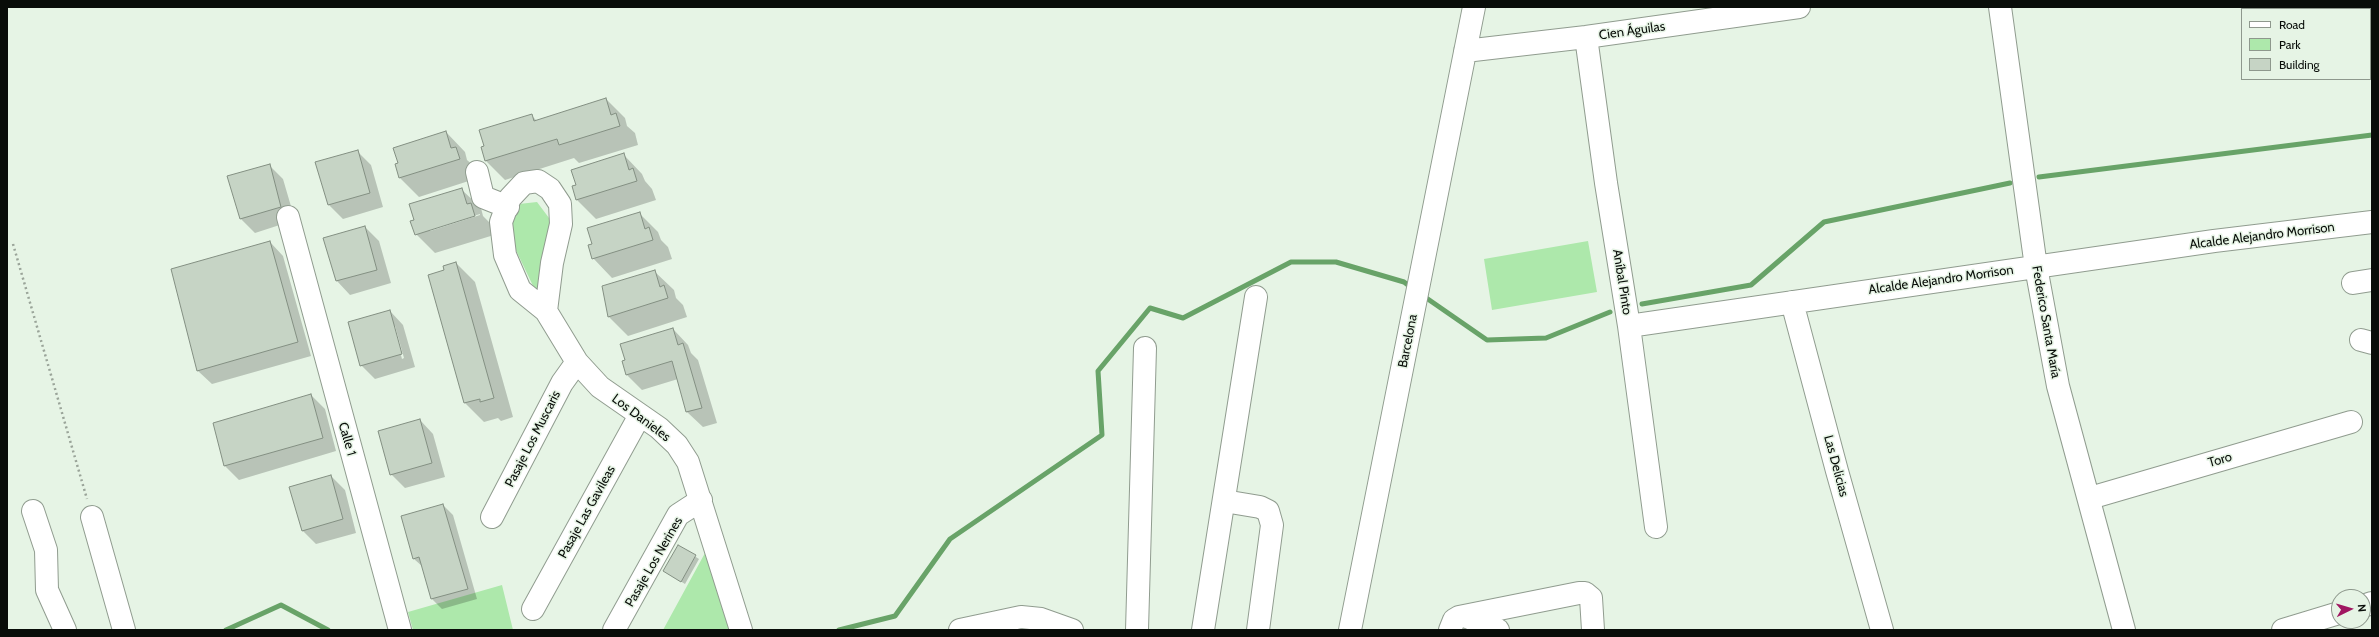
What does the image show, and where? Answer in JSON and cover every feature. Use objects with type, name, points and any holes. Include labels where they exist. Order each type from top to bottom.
[{"type":"street","name":"Barcelona","points":[[1350,630],[1414,315],[1474,7]]},
{"type":"street","name":"Cien Águilas","points":[[1465,51],[1586,37],[1799,7]]},
{"type":"street","name":"Federico Santa María","points":[[2000,7],[2036,266],[2058,386],[2090,498],[2124,630]]},
{"type":"street","name":"Aníbal Pinto","points":[[1586,37],[1606,183],[1629,326],[1656,527]]},
{"type":"street","points":[[477,172],[483,197],[508,206]]},
{"type":"street","name":"Los Danieles","points":[[546,311],[552,263],[561,224],[560,204],[550,189],[538,181],[524,182],[510,198],[501,222],[505,255],[520,290],[546,311],[577,362],[600,387],[659,428],[677,445],[688,462],[741,630]]},
{"type":"street","name":"Calle 1","points":[[288,217],[400,630]]},
{"type":"street","name":"Alcalde Alejandro Morrison","points":[[1629,326],[2214,241],[2372,222]]},
{"type":"street","points":[[1204,630],[1256,297]]},
{"type":"street","name":"Las Delicias","points":[[1792,302],[1837,471],[1882,630]]},
{"type":"street","points":[[1137,630],[1145,348]]},
{"type":"street","name":"Pasaje Los Muscaris","points":[[492,517],[562,383],[577,362]]},
{"type":"street","name":"Pasaje Las Gavileas","points":[[533,609],[640,415]]},
{"type":"street","name":"Toro","points":[[2090,498],[2351,422]]},
{"type":"street","name":"Pasaje Los Nerines","points":[[614,630],[678,515],[701,500]]},
{"type":"street","points":[[1224,501],[1260,507],[1268,511],[1272,525],[1258,630]]},
{"type":"street","points":[[33,511],[46,550],[47,590],[65,630]]},
{"type":"street","points":[[92,517],[124,630]]},
{"type":"street","points":[[1457,623],[1585,593],[1592,602],[1593,630]]},
{"type":"street","points":[[2283,630],[2331,615]]},
{"type":"street","points":[[960,630],[1021,617],[1041,619],[1072,630]]},
{"type":"street","points":[[1457,623],[1498,630]]},
{"type":"path","points":[[13,244],[92,517]]},
{"type":"green space","points":[[537,202],[552,222],[544,286],[535,290],[513,244],[511,219],[519,204]]},
{"type":"green space","points":[[1588,241],[1597,292],[1492,310],[1484,259]]},
{"type":"green space","points":[[705,553],[729,630],[663,630]]},
{"type":"green space","points":[[502,585],[513,630],[413,630],[408,612]]},
{"type":"building","points":[[606,98],[611,115],[616,113],[620,126],[559,145],[557,139],[485,161],[481,147],[484,146],[479,130],[532,114],[534,121]]},
{"type":"building","points":[[446,131],[451,148],[456,147],[460,159],[399,178],[395,164],[398,163],[393,148]]},
{"type":"building","points":[[358,150],[370,193],[328,205],[315,162]]},
{"type":"building","points":[[624,153],[629,170],[633,168],[637,181],[576,200],[572,186],[576,185],[571,170]]},
{"type":"building","points":[[270,164],[281,207],[240,219],[227,176]]},
{"type":"building","points":[[462,188],[467,204],[471,203],[475,216],[415,235],[410,221],[414,220],[409,204]]},
{"type":"building","points":[[640,212],[645,229],[649,227],[653,240],[592,259],[588,245],[592,244],[587,228]]},
{"type":"building","points":[[365,226],[377,270],[336,281],[323,238]]},
{"type":"building","points":[[270,241],[298,342],[197,371],[171,269]]},
{"type":"building","points":[[456,262],[494,398],[480,402],[480,399],[464,403],[428,275],[444,270],[443,266]]},
{"type":"building","points":[[655,270],[660,287],[664,285],[668,298],[608,317],[602,286]]},
{"type":"building","points":[[390,310],[402,354],[360,366],[348,322]]},
{"type":"building","points":[[673,328],[678,345],[683,343],[702,408],[686,412],[672,361],[626,375],[622,361],[625,360],[620,344]]},
{"type":"building","points":[[311,394],[323,438],[224,466],[213,423]]},
{"type":"building","points":[[420,419],[432,463],[390,475],[378,431]]},
{"type":"building","points":[[331,475],[343,519],[302,531],[289,487]]},
{"type":"building","points":[[443,504],[468,589],[431,599],[419,557],[413,559],[401,516]]},
{"type":"building","points":[[678,545],[696,555],[681,582],[663,571]]},
{"type":"waterway","points":[[2039,177],[2372,135]]},
{"type":"waterway","points":[[1642,304],[1751,285],[1824,222],[2010,183]]},
{"type":"waterway","points":[[839,630],[895,616],[950,539],[1102,435],[1098,371],[1150,308],[1183,318],[1291,262],[1336,262],[1404,282],[1412,288]]},
{"type":"waterway","points":[[1422,295],[1487,340],[1546,338],[1610,312]]},
{"type":"waterway","points":[[226,630],[281,605],[328,630]]}]
